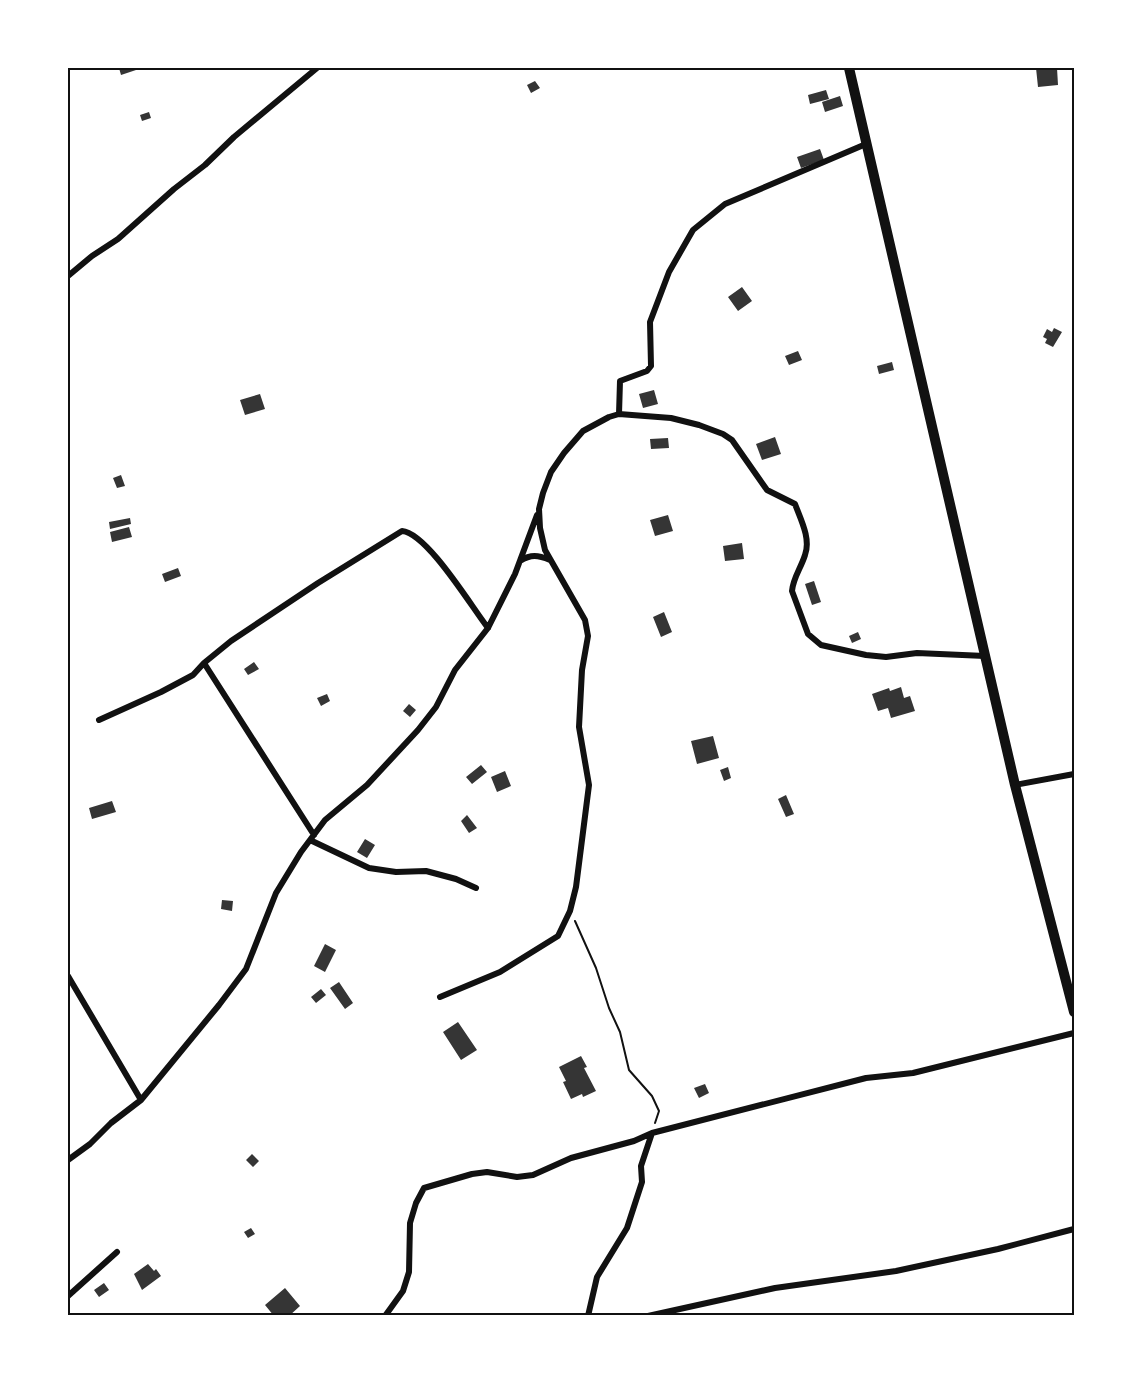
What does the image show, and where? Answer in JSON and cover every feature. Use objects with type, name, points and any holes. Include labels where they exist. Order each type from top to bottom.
[{"type":"street","points":[[68,276],[92,256],[118,239],[317,68]]},
{"type":"street","points":[[849,68],[1014,785],[1074,1012]]},
{"type":"street","points":[[619,414],[620,381],[647,371],[651,366],[650,322],[669,272],[693,230],[725,204],[866,144]]},
{"type":"street","points":[[68,1160],[141,1100],[213,1013],[246,969],[276,893],[312,837],[325,820],[367,785],[436,707],[455,670],[488,628],[520,561],[551,472],[583,431],[619,414],[671,418],[699,425],[732,440],[767,490],[795,504],[803,525],[807,546],[792,584],[792,591],[804,624],[814,640],[830,647],[866,655],[899,656],[917,653],[985,656]]},
{"type":"street","points":[[440,997],[500,972],[558,936],[570,911],[576,887],[589,784],[579,727],[582,670],[588,636],[580,608],[545,550],[539,509]]},
{"type":"street","points":[[99,720],[193,675],[231,641],[402,531],[410,532],[444,565],[488,628]]},
{"type":"street","points":[[520,561],[528,556],[536,555],[550,560]]},
{"type":"street","points":[[204,663],[312,837],[369,868],[396,872],[426,871],[456,879],[476,888]]},
{"type":"street","points":[[1014,785],[1074,774]]},
{"type":"street","points":[[68,976],[141,1100]]},
{"type":"street","points":[[387,1315],[403,1291],[409,1272],[410,1223],[416,1203],[424,1188],[487,1172],[517,1177],[533,1174],[571,1158],[634,1141],[652,1133],[866,1078],[913,1073],[1074,1033]]},
{"type":"street","points":[[588,1316],[597,1277],[627,1228],[642,1182],[641,1166],[652,1133]]},
{"type":"street","points":[[648,1316],[775,1288],[896,1271],[998,1249],[1074,1228]]},
{"type":"street","points":[[68,1296],[117,1252]]},
{"type":"path","points":[[570,911],[596,968],[620,1032],[629,1070],[652,1096],[659,1111],[652,1133]]},
{"type":"building","points":[[119,68],[142,68],[121,75]]},
{"type":"building","points":[[1036,68],[1057,68],[1058,85],[1038,87]]},
{"type":"building","points":[[535,81],[540,88],[531,93],[527,85]]},
{"type":"building","points":[[826,90],[829,99],[810,104],[808,95]]},
{"type":"building","points":[[840,96],[843,106],[825,112],[822,102]]},
{"type":"building","points":[[149,112],[151,118],[142,121],[140,115]]},
{"type":"building","points":[[820,149],[824,160],[801,168],[797,157]]},
{"type":"building","points":[[742,287],[752,301],[738,311],[728,297]]},
{"type":"building","points":[[1054,328],[1062,332],[1053,347],[1045,343],[1047,339],[1043,337],[1047,329],[1052,332]]},
{"type":"building","points":[[798,351],[802,360],[789,365],[785,356]]},
{"type":"building","points":[[892,362],[894,370],[879,374],[877,366]]},
{"type":"building","points":[[654,390],[658,404],[643,408],[639,394]]},
{"type":"building","points":[[260,394],[265,409],[245,415],[240,400]]},
{"type":"building","points":[[775,437],[781,454],[762,460],[756,444]]},
{"type":"building","points":[[668,438],[669,448],[651,449],[650,439]]},
{"type":"building","points":[[121,475],[125,486],[117,488],[113,478]]},
{"type":"building","points":[[668,515],[673,531],[655,536],[650,520]]},
{"type":"building","points":[[130,518],[131,524],[110,529],[109,522]]},
{"type":"building","points":[[129,527],[132,537],[112,542],[110,532]]},
{"type":"building","points":[[742,543],[744,559],[725,561],[723,546]]},
{"type":"building","points":[[178,568],[181,576],[165,582],[162,574]]},
{"type":"building","points":[[814,581],[821,602],[812,605],[805,584]]},
{"type":"building","points":[[664,612],[672,632],[661,637],[653,617]]},
{"type":"building","points":[[858,632],[861,639],[852,643],[849,636]]},
{"type":"building","points":[[254,662],[259,669],[248,675],[244,669]]},
{"type":"building","points":[[901,687],[904,698],[910,696],[915,711],[891,718],[888,708],[878,711],[872,694],[889,688],[890,691]]},
{"type":"building","points":[[327,694],[330,701],[321,706],[317,698]]},
{"type":"building","points":[[409,704],[416,710],[410,717],[403,711]]},
{"type":"building","points":[[713,736],[719,758],[697,764],[691,741]]},
{"type":"building","points":[[481,765],[487,772],[472,784],[466,777]]},
{"type":"building","points":[[728,767],[731,778],[724,781],[720,770]]},
{"type":"building","points":[[505,771],[511,786],[497,792],[491,777]]},
{"type":"building","points":[[786,795],[794,814],[786,817],[778,799]]},
{"type":"building","points":[[112,801],[116,812],[92,819],[89,808]]},
{"type":"building","points":[[467,815],[477,828],[469,833],[461,821]]},
{"type":"building","points":[[365,839],[375,845],[367,858],[357,852]]},
{"type":"building","points":[[222,900],[233,901],[232,911],[221,909]]},
{"type":"building","points":[[325,944],[336,950],[325,972],[314,966]]},
{"type":"building","points":[[339,982],[353,1003],[345,1009],[330,988]]},
{"type":"building","points":[[321,989],[326,995],[316,1003],[311,997]]},
{"type":"building","points":[[458,1022],[477,1050],[461,1060],[443,1032]]},
{"type":"building","points":[[581,1056],[587,1067],[584,1068],[596,1091],[571,1099],[559,1067]]},
{"type":"building","points":[[705,1084],[709,1093],[699,1098],[694,1088]]},
{"type":"building","points":[[252,1154],[259,1161],[253,1167],[246,1160]]},
{"type":"building","points":[[251,1228],[255,1234],[248,1238],[244,1232]]},
{"type":"building","points":[[148,1264],[161,1276],[142,1290],[134,1274]]},
{"type":"building","points":[[104,1283],[109,1290],[99,1297],[94,1290]]},
{"type":"building","points":[[285,1288],[300,1306],[289,1316],[274,1316],[265,1305]]}]
